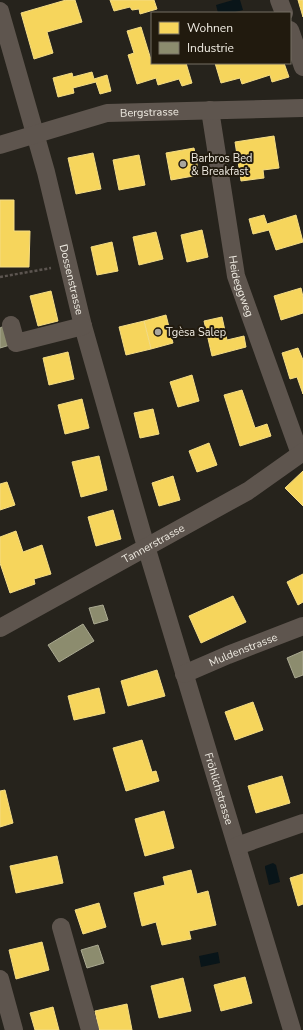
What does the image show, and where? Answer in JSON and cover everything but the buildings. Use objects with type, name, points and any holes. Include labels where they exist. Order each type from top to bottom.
[{"type":"street","points":[[279,0],[284,12]]},
{"type":"street","name":"Dossenstrasse","points":[[0,11],[35,134],[83,326],[146,548]]},
{"type":"street","points":[[291,33],[303,67]]},
{"type":"street","name":"Bergstrasse","points":[[0,145],[107,113],[303,108]]},
{"type":"street","name":"Heideggweg","points":[[210,110],[236,276],[302,453]]},
{"type":"street","points":[[11,325],[16,343],[83,326]]},
{"type":"street","name":"Tannerstrasse","points":[[0,628],[248,491],[302,453]]},
{"type":"street","name":"Fröhlichstrasse","points":[[146,548],[292,1030]]},
{"type":"street","name":"Muldenstrasse","points":[[184,674],[303,626]]},
{"type":"street","points":[[237,846],[303,823]]},
{"type":"street","points":[[61,927],[90,1030]]},
{"type":"street","points":[[0,979],[14,1030]]},
{"type":"path","points":[[0,277],[68,265]]},
{"type":"shaded area","points":[[233,0],[240,0],[243,10],[235,12],[218,12],[216,5]]},
{"type":"shaded area","points":[[273,863],[276,865],[280,882],[269,885],[265,866]]},
{"type":"shaded area","points":[[218,952],[220,963],[201,967],[199,956]]},
{"type":"place","name":"Barbros Bed & Breakfast","points":[[183,164]]},
{"type":"place","name":"Tgèsa Salep","points":[[158,332]]}]
